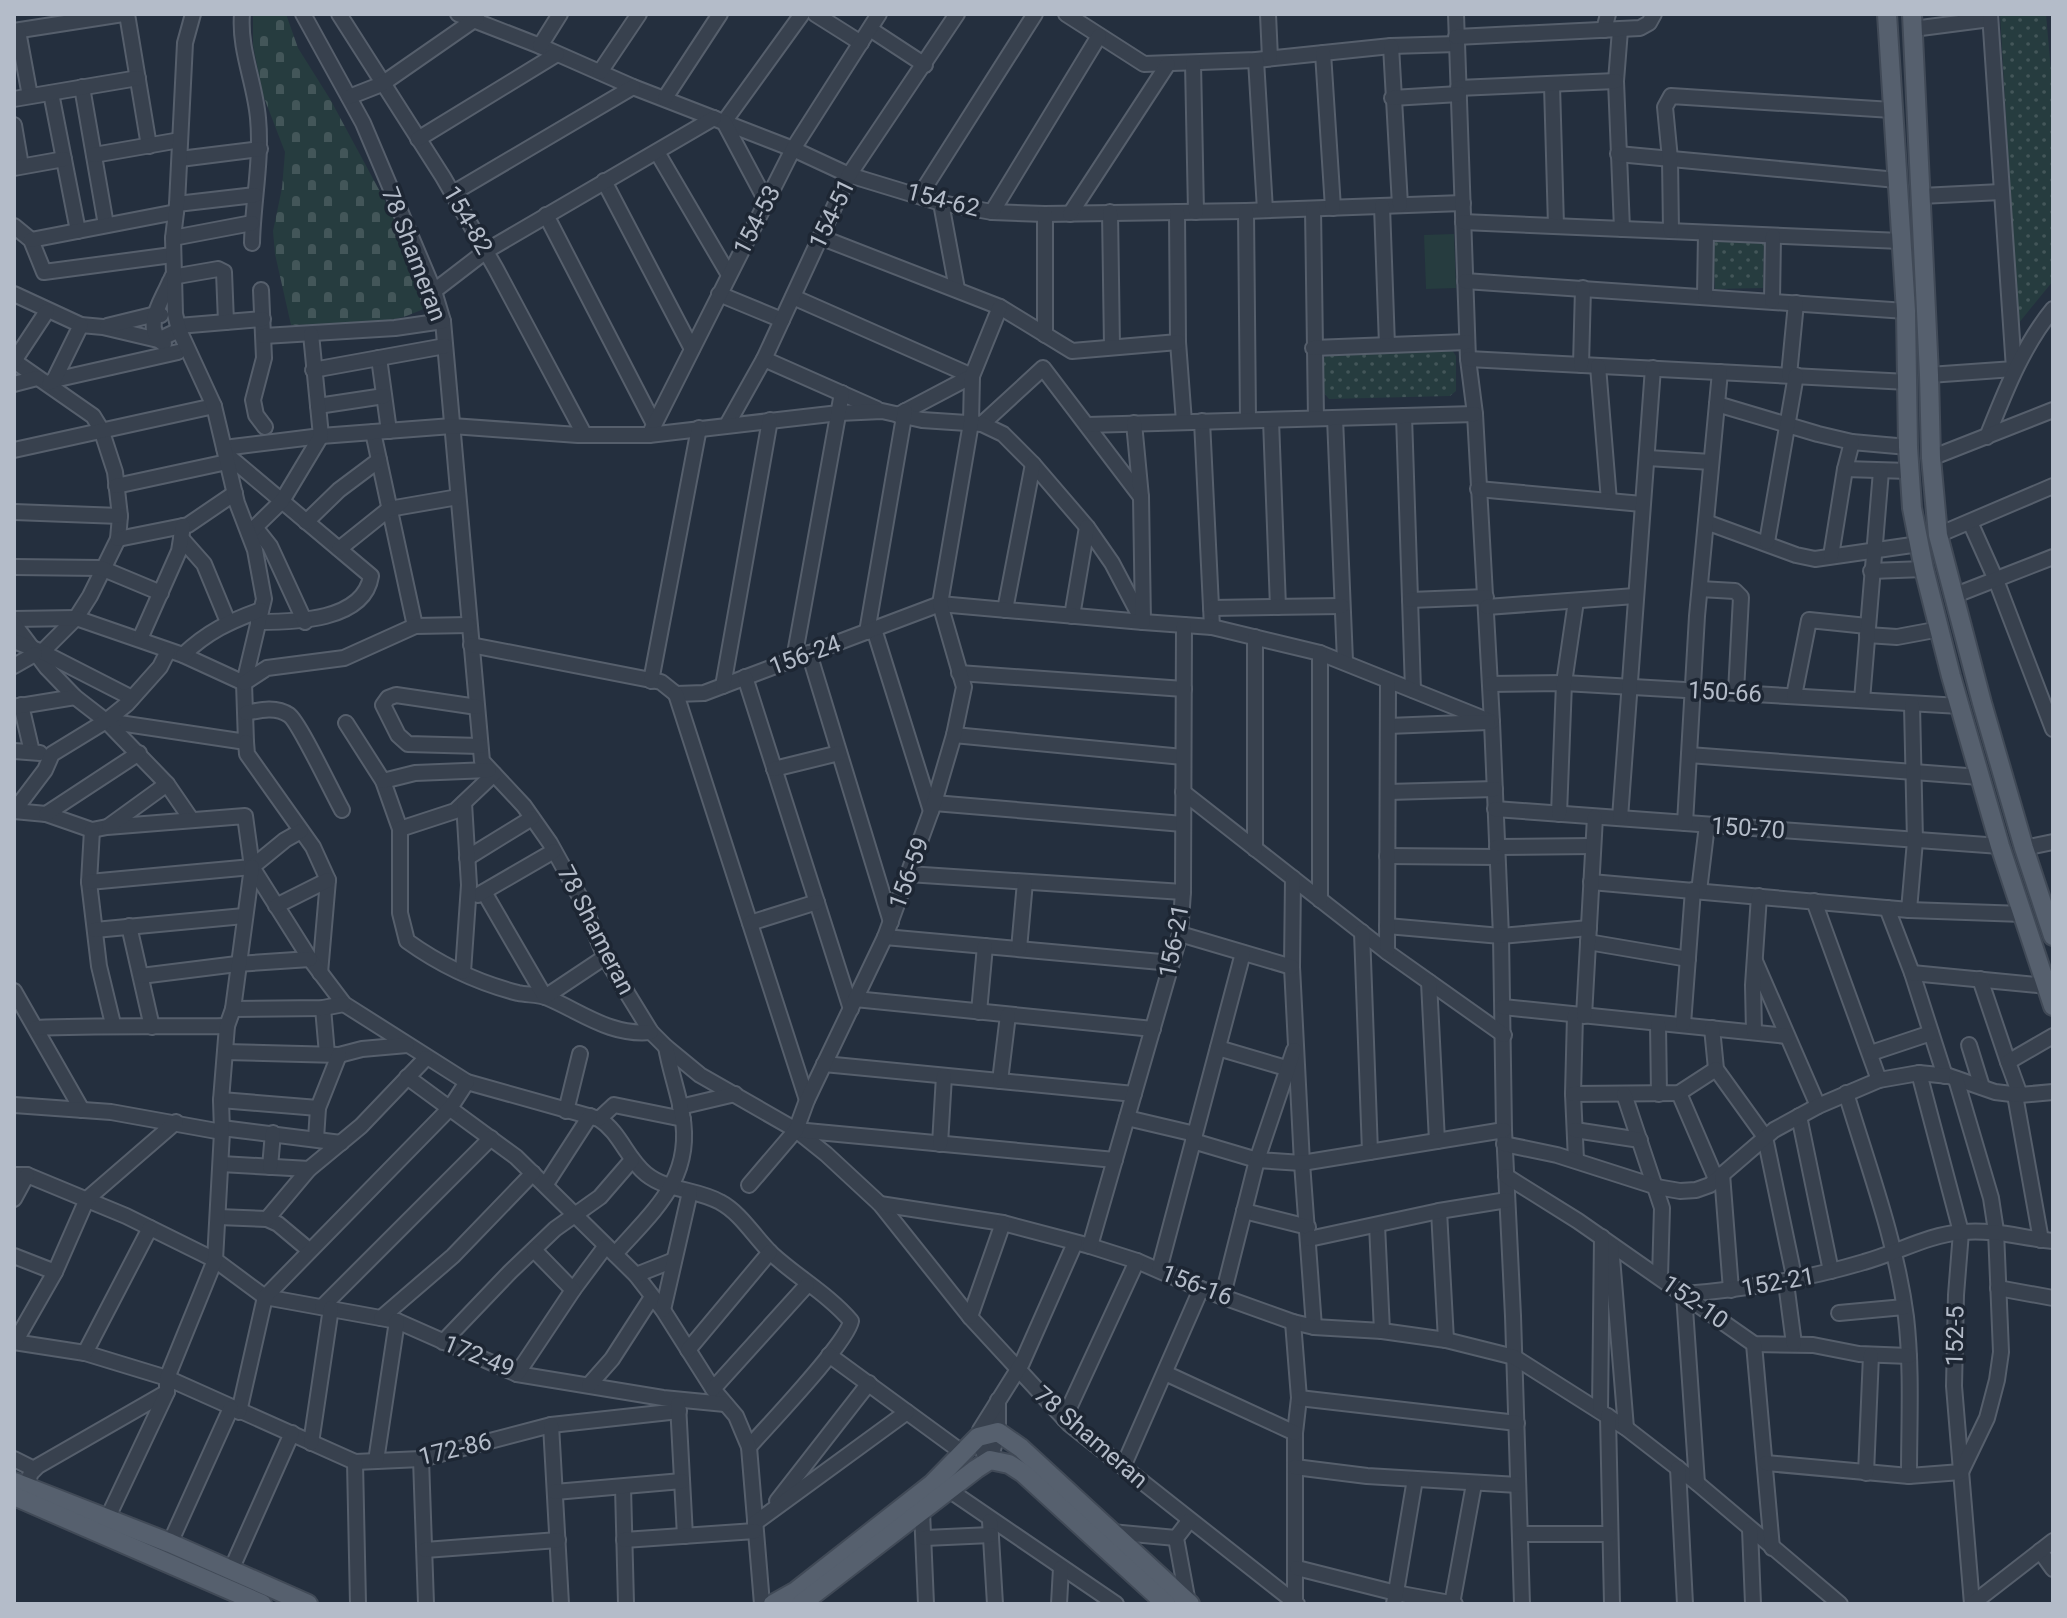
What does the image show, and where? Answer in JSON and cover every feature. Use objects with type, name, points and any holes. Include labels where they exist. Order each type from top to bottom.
[{"type":"main road","points":[[1887,14],[1906,311],[1912,508],[1924,569],[1980,777],[2053,1006]]},
{"type":"main road","points":[[1913,22],[1931,458],[1938,535],[2024,848],[2053,938],[2033,945]]},
{"type":"main road","points":[[1912,508],[1935,506]]},
{"type":"main road","points":[[801,1604],[922,1511],[940,1490],[963,1453],[978,1437],[991,1432],[998,1432],[1029,1455],[1189,1603]]},
{"type":"main road","points":[[773,1604],[940,1490],[989,1461],[1009,1464],[1023,1473],[1166,1604]]},
{"type":"main road","points":[[22,1483],[170,1543],[224,1575],[262,1604]]},
{"type":"main road","points":[[22,1483],[224,1575],[308,1604]]},
{"type":"street","points":[[30,96],[16,31],[41,20],[125,14],[149,146]]},
{"type":"street","points":[[193,14],[185,43],[172,255],[178,326],[214,406],[235,493],[252,530],[264,599],[244,683],[247,754],[313,847],[328,880],[320,973]]},
{"type":"street","points":[[242,14],[243,42],[258,116],[260,149],[252,243]]},
{"type":"street","name":"78 Shameran","points":[[303,14],[363,123],[434,291],[443,321],[482,761],[532,818],[554,851],[581,899],[605,957],[651,1032],[700,1075],[796,1130],[880,1204],[970,1317],[1064,1419],[1296,1604]]},
{"type":"street","name":"154-82","points":[[339,14],[453,193],[584,434]]},
{"type":"street","name":"154-62","points":[[458,14],[477,18],[633,87],[793,149],[849,175],[941,203],[992,212],[1045,214],[1463,203]]},
{"type":"street","points":[[540,46],[560,14]]},
{"type":"street","points":[[600,72],[639,14]]},
{"type":"street","points":[[665,98],[720,14]]},
{"type":"street","points":[[434,291],[486,251],[546,215],[719,120],[802,14]]},
{"type":"street","points":[[815,14],[861,43]]},
{"type":"street","name":"154-53","points":[[652,429],[793,149],[879,14]]},
{"type":"street","name":"154-51","points":[[727,425],[764,359],[849,175],[957,14]]},
{"type":"street","points":[[920,195],[1035,14]]},
{"type":"street","points":[[1066,14],[1144,64],[1164,69],[1193,63],[1391,46],[1620,30],[1645,26],[1654,14]]},
{"type":"street","points":[[1265,210],[1263,59],[1268,14]]},
{"type":"street","points":[[1456,14],[1467,342],[1475,414],[1495,789],[1504,1035],[1504,1137],[1522,1604]]},
{"type":"street","points":[[1604,30],[1608,14]]},
{"type":"street","points":[[1913,22],[1990,17],[2014,369]]},
{"type":"street","points":[[349,97],[382,84],[477,18]]},
{"type":"street","points":[[870,29],[925,65]]},
{"type":"street","points":[[1620,30],[1616,81],[1622,229]]},
{"type":"street","points":[[992,212],[1099,36]]},
{"type":"street","points":[[1391,46],[1400,205]]},
{"type":"street","points":[[1323,53],[1333,208]]},
{"type":"street","points":[[418,139],[557,54]]},
{"type":"street","points":[[1193,63],[1196,212]]},
{"type":"street","points":[[1070,214],[1164,69]]},
{"type":"street","points":[[14,99],[138,78]]},
{"type":"street","points":[[1392,98],[1616,81]]},
{"type":"street","points":[[1552,85],[1556,226]]},
{"type":"street","points":[[82,87],[106,225]]},
{"type":"street","points":[[453,193],[633,87]]},
{"type":"street","points":[[51,93],[78,231]]},
{"type":"street","points":[[1671,231],[1670,159],[1665,107],[1669,98],[1676,95],[1892,110]]},
{"type":"street","points":[[719,120],[766,201]]},
{"type":"street","points":[[14,125],[18,167],[64,159]]},
{"type":"street","points":[[94,155],[180,140]]},
{"type":"street","points":[[180,159],[260,149]]},
{"type":"street","points":[[657,152],[729,275]]},
{"type":"street","points":[[1618,154],[1897,180]]},
{"type":"street","points":[[604,181],[692,349]]},
{"type":"street","points":[[1921,196],[2001,192]]},
{"type":"street","points":[[31,240],[176,208],[255,195]]},
{"type":"street","points":[[941,203],[957,289]]},
{"type":"street","points":[[1382,206],[1387,345]]},
{"type":"street","points":[[1313,209],[1316,418]]},
{"type":"street","points":[[1246,211],[1248,420]]},
{"type":"street","points":[[1110,212],[1112,347]]},
{"type":"street","points":[[1177,212],[1178,342],[1184,422]]},
{"type":"street","points":[[1045,214],[1045,335]]},
{"type":"street","points":[[546,215],[652,429]]},
{"type":"street","points":[[1463,222],[1901,241]]},
{"type":"street","points":[[173,238],[252,223]]},
{"type":"street","points":[[14,226],[31,240],[44,272],[172,255]]},
{"type":"street","points":[[1705,296],[1706,233]]},
{"type":"street","points":[[1772,301],[1773,236]]},
{"type":"street","points":[[820,237],[1000,307],[1072,351],[1178,342]]},
{"type":"street","points":[[172,277],[218,269],[225,275],[226,322]]},
{"type":"street","points":[[158,340],[153,328],[156,314],[172,277]]},
{"type":"street","points":[[1465,281],[1906,311]]},
{"type":"street","points":[[1581,365],[1583,288]]},
{"type":"street","points":[[261,290],[263,369],[253,400],[256,415],[265,427]]},
{"type":"street","points":[[14,294],[81,325],[158,340],[198,369]]},
{"type":"street","points":[[719,294],[782,320]]},
{"type":"street","points":[[793,297],[972,376]]},
{"type":"street","points":[[1767,542],[1789,426],[1796,303]]},
{"type":"street","points":[[940,604],[976,424],[972,376],[1000,307]]},
{"type":"street","points":[[1987,437],[2014,369],[2053,309]]},
{"type":"street","points":[[14,666],[30,648],[76,618],[118,539],[120,516],[115,472],[101,429],[93,416],[14,361],[47,311]]},
{"type":"street","points":[[103,327],[156,314],[178,326],[263,319]]},
{"type":"street","points":[[264,336],[395,328],[443,321]]},
{"type":"street","points":[[46,381],[81,325]]},
{"type":"street","points":[[158,340],[171,336],[178,326]]},
{"type":"street","points":[[252,530],[282,501],[321,436],[311,334]]},
{"type":"street","points":[[1313,348],[1467,342]]},
{"type":"street","points":[[313,370],[445,346]]},
{"type":"street","points":[[14,384],[46,381],[178,352]]},
{"type":"street","points":[[379,358],[384,396],[379,460],[415,626]]},
{"type":"street","points":[[764,359],[882,411]]},
{"type":"street","points":[[1468,359],[1908,382]]},
{"type":"street","points":[[1598,366],[1609,501]]},
{"type":"street","points":[[976,424],[1043,368],[1141,497]]},
{"type":"street","points":[[1620,818],[1653,368]]},
{"type":"street","points":[[1929,375],[2014,369]]},
{"type":"street","points":[[1685,823],[1700,589],[1720,372]]},
{"type":"street","points":[[903,414],[972,376]]},
{"type":"street","points":[[794,659],[842,393]]},
{"type":"street","points":[[318,406],[384,396]]},
{"type":"street","points":[[1717,404],[1852,442],[1908,447]]},
{"type":"street","points":[[14,450],[214,406]]},
{"type":"street","points":[[1931,458],[2053,410]]},
{"type":"street","points":[[116,486],[226,455],[321,436],[452,426],[584,434],[699,428],[882,411],[940,422],[976,424],[1003,434],[1087,527],[1112,563],[1143,622]]},
{"type":"street","points":[[903,414],[870,630],[932,807],[1183,824]]},
{"type":"street","points":[[1087,425],[1475,414]]},
{"type":"street","points":[[1404,416],[1413,690]]},
{"type":"street","points":[[1335,418],[1345,661]]},
{"type":"street","points":[[723,686],[770,420]]},
{"type":"street","points":[[1271,420],[1278,607]]},
{"type":"street","points":[[1202,421],[1212,627]]},
{"type":"street","points":[[1134,423],[1141,497],[1143,622]]},
{"type":"street","points":[[651,681],[699,428]]},
{"type":"street","points":[[1831,556],[1852,442]]},
{"type":"street","points":[[108,1517],[167,1385],[215,1260],[227,1026],[233,1009],[252,867],[245,816],[100,828],[46,814],[14,811],[45,770],[52,754],[106,721],[160,667],[203,635],[228,622],[260,616],[305,622],[352,605],[369,591],[371,576],[226,455]]},
{"type":"street","points":[[1648,458],[1711,462]]},
{"type":"street","points":[[306,522],[339,490],[379,460]]},
{"type":"street","points":[[1005,610],[1033,464]]},
{"type":"street","points":[[1845,469],[1909,471]]},
{"type":"street","points":[[1862,700],[1881,471]]},
{"type":"street","points":[[1938,535],[2053,486]]},
{"type":"street","points":[[1478,489],[1642,504]]},
{"type":"street","points":[[118,539],[182,532],[235,493]]},
{"type":"street","points":[[339,549],[389,509],[458,497]]},
{"type":"street","points":[[14,512],[120,516]]},
{"type":"street","points":[[1706,522],[1815,559],[1919,544]]},
{"type":"street","points":[[1970,522],[1996,580],[2053,729]]},
{"type":"street","points":[[1072,616],[1087,527]]},
{"type":"street","points":[[252,530],[270,546],[305,622]]},
{"type":"street","points":[[140,639],[179,551],[182,532]]},
{"type":"street","points":[[182,532],[204,564],[228,622]]},
{"type":"street","points":[[1953,596],[2053,557]]},
{"type":"street","points":[[14,567],[101,568],[161,593]]},
{"type":"street","points":[[1871,571],[1924,569]]},
{"type":"street","points":[[1700,589],[1735,591],[1741,597],[1736,692]]},
{"type":"street","points":[[1410,600],[1576,601],[1635,596]]},
{"type":"street","points":[[1559,814],[1564,683],[1576,601]]},
{"type":"street","name":"156-24","points":[[676,694],[704,693],[940,604],[1212,627],[1345,661],[1492,722]]},
{"type":"street","name":"156-59","points":[[796,1130],[807,1100],[891,922],[954,735],[964,687],[940,604]]},
{"type":"street","points":[[1211,608],[1342,606]]},
{"type":"street","points":[[191,819],[167,784],[106,721],[75,697],[30,648],[14,622],[76,618],[140,639],[244,683]]},
{"type":"street","points":[[1794,696],[1809,620],[1897,637],[1940,629]]},
{"type":"street","points":[[244,683],[267,668],[344,658],[415,626],[469,625]]},
{"type":"street","name":"156-21","points":[[978,1437],[1017,1371],[1082,1245],[1115,1160],[1180,934],[1183,892],[1184,625]]},
{"type":"street","points":[[1255,637],[1255,849]]},
{"type":"street","points":[[471,645],[661,682],[676,694],[807,1100]]},
{"type":"street","points":[[30,648],[132,698]]},
{"type":"street","points":[[809,653],[891,922]]},
{"type":"street","points":[[1320,653],[1320,900]]},
{"type":"street","points":[[959,673],[1184,689]]},
{"type":"street","points":[[745,677],[853,1004],[979,1012],[1153,1029]]},
{"type":"street","points":[[1387,952],[1388,681]]},
{"type":"street","name":"150-66","points":[[1490,684],[1564,683],[1693,689],[1960,706]]},
{"type":"street","points":[[477,707],[396,695],[388,698],[383,705],[398,735],[408,744],[480,746]]},
{"type":"street","points":[[32,752],[18,706],[75,697]]},
{"type":"street","points":[[1909,910],[1915,841],[1912,705]]},
{"type":"street","points":[[246,713],[273,708],[289,714],[342,810]]},
{"type":"street","points":[[106,721],[246,742]]},
{"type":"street","points":[[1388,726],[1492,722]]},
{"type":"street","points":[[346,723],[383,781],[400,829],[400,913],[407,941],[425,954],[463,972],[518,993],[545,997],[591,1020],[632,1034],[651,1032]]},
{"type":"street","points":[[954,735],[1183,757]]},
{"type":"street","points":[[14,751],[52,754]]},
{"type":"street","points":[[46,814],[139,753]]},
{"type":"street","points":[[774,769],[839,753]]},
{"type":"street","points":[[1689,755],[1980,777]]},
{"type":"street","points":[[383,781],[415,773],[492,772]]},
{"type":"street","points":[[400,829],[455,811],[492,772]]},
{"type":"street","points":[[113,1024],[99,966],[89,882],[100,828],[167,784]]},
{"type":"street","points":[[1388,792],[1495,789]]},
{"type":"street","points":[[1183,792],[1387,952],[1504,1035]]},
{"type":"street","points":[[463,972],[467,900],[464,803]]},
{"type":"street","name":"150-70","points":[[1495,809],[2000,846]]},
{"type":"street","points":[[1576,1160],[1573,1094],[1595,817]]},
{"type":"street","points":[[467,858],[532,818]]},
{"type":"street","points":[[1683,1024],[1696,891],[1707,825]]},
{"type":"street","points":[[89,882],[252,867],[301,831]]},
{"type":"street","points":[[2024,848],[2053,842]]},
{"type":"street","points":[[1387,856],[1593,846]]},
{"type":"street","points":[[467,900],[554,851]]},
{"type":"street","points":[[252,867],[310,959],[344,1004],[467,1082],[609,1125],[632,1160],[659,1183],[699,1193],[727,1206],[770,1252],[851,1321],[850,1329],[829,1355],[749,1447]]},
{"type":"street","points":[[908,874],[1183,892]]},
{"type":"street","points":[[1293,878],[1292,967],[1314,1327]]},
{"type":"street","points":[[276,906],[328,880]]},
{"type":"street","points":[[1019,949],[1025,882]]},
{"type":"street","points":[[1591,882],[1909,910],[2023,914]]},
{"type":"street","points":[[484,892],[545,997]]},
{"type":"street","points":[[1754,1032],[1759,896]]},
{"type":"street","points":[[1814,901],[1879,1080]]},
{"type":"street","points":[[750,923],[817,902]]},
{"type":"street","points":[[1766,1463],[1909,1476],[1961,1472],[1987,1418],[1997,1380],[2001,1352],[1996,1231],[1991,1198],[1951,1077],[1931,1033],[1887,908]]},
{"type":"street","points":[[95,930],[244,916]]},
{"type":"street","points":[[129,926],[152,1027]]},
{"type":"street","points":[[1387,926],[1501,936],[1588,935],[1688,959]]},
{"type":"street","points":[[1362,932],[1370,1152]]},
{"type":"street","points":[[1180,934],[1292,967]]},
{"type":"street","points":[[885,937],[1172,963]]},
{"type":"street","points":[[979,1012],[985,946]]},
{"type":"street","points":[[1159,1270],[1243,953]]},
{"type":"street","points":[[545,997],[605,957]]},
{"type":"street","points":[[141,976],[310,959]]},
{"type":"street","points":[[1755,961],[1818,1106]]},
{"type":"street","points":[[1912,973],[2047,986]]},
{"type":"street","points":[[1980,979],[2017,1095],[2047,1240]]},
{"type":"street","points":[[1429,982],[1437,1141]]},
{"type":"street","points":[[14,991],[82,1110]]},
{"type":"street","points":[[233,1009],[323,1008],[344,1004]]},
{"type":"street","points":[[1503,1007],[1787,1036]]},
{"type":"street","points":[[316,1139],[318,1108],[333,1054],[323,1008]]},
{"type":"street","points":[[1000,1081],[1008,1015]]},
{"type":"street","points":[[36,1028],[113,1024],[227,1026]]},
{"type":"street","points":[[1658,1024],[1659,1094]]},
{"type":"street","points":[[1712,1028],[1716,1069],[1765,1137],[1791,1282],[1794,1344]]},
{"type":"street","points":[[1871,1053],[1931,1033]]},
{"type":"street","points":[[2008,1062],[2053,1036]]},
{"type":"street","points":[[225,1052],[333,1054],[407,1045]]},
{"type":"street","points":[[1969,1045],[1982,1087]]},
{"type":"street","points":[[1223,1295],[1257,1160],[1296,1046]]},
{"type":"street","points":[[517,1374],[573,1290],[673,1186],[682,1167],[685,1145],[681,1113],[666,1047]]},
{"type":"street","points":[[1218,1048],[1286,1068]]},
{"type":"street","points":[[566,1111],[580,1054]]},
{"type":"street","points":[[267,1219],[309,1169],[361,1126],[426,1058]]},
{"type":"street","points":[[824,1064],[1134,1094]]},
{"type":"street","points":[[1573,1094],[1679,1093],[1716,1069]]},
{"type":"street","points":[[1127,1118],[1257,1160],[1302,1163],[1437,1141],[1504,1137],[1657,1187],[1680,1191],[1696,1190],[1719,1176],[1765,1137],[1799,1116],[1879,1080],[1919,1073],[1951,1077],[2017,1095],[2053,1092]]},
{"type":"street","name":"152-5","points":[[1919,1073],[1961,1232],[1954,1386],[1972,1604]]},
{"type":"street","points":[[940,1144],[944,1076]]},
{"type":"street","points":[[407,1077],[491,1138],[546,1184],[636,1275],[742,1427],[749,1447],[762,1604]]},
{"type":"street","points":[[170,1543],[235,1410],[265,1297],[450,1108],[467,1082]]},
{"type":"street","points":[[1679,1093],[1719,1176],[1731,1290]]},
{"type":"street","points":[[1846,1093],[1894,1251],[1904,1307],[1909,1356],[1909,1476]]},
{"type":"street","points":[[546,1184],[594,1118],[614,1105],[681,1113],[735,1094]]},
{"type":"street","points":[[1624,1094],[1662,1208],[1660,1277]]},
{"type":"street","points":[[221,1100],[318,1108]]},
{"type":"street","points":[[14,1105],[82,1110],[341,1143]]},
{"type":"street","points":[[1799,1116],[1831,1271]]},
{"type":"street","points":[[14,1342],[55,1272],[87,1199],[176,1122]]},
{"type":"street","points":[[749,1185],[796,1130],[1115,1160]]},
{"type":"street","points":[[1575,1130],[1640,1140]]},
{"type":"street","points":[[270,1167],[273,1133]]},
{"type":"street","points":[[311,1443],[326,1308],[491,1138]]},
{"type":"street","points":[[443,1342],[534,1250],[574,1214],[600,1197],[632,1160]]},
{"type":"street","points":[[221,1164],[309,1169]]},
{"type":"street","points":[[381,1318],[453,1256],[533,1173]]},
{"type":"street","points":[[14,1199],[21,1175]]},
{"type":"street","name":"172-49","points":[[21,1175],[87,1199],[215,1260],[265,1297],[397,1321],[517,1374],[589,1385],[678,1405],[725,1404]]},
{"type":"street","name":"152-10","points":[[1506,1176],[1607,1241],[1754,1344],[1813,1345],[1871,1355],[1909,1356]]},
{"type":"street","points":[[663,1310],[690,1192]]},
{"type":"street","points":[[1244,1211],[1309,1233],[1377,1225],[1507,1200]]},
{"type":"street","name":"156-16","points":[[880,1204],[1003,1223],[1082,1245],[1137,1261],[1201,1289],[1293,1322],[1314,1327],[1382,1331],[1446,1340],[1514,1357],[1626,1428],[1697,1483],[1840,1604]]},
{"type":"street","points":[[1439,1211],[1446,1340]]},
{"type":"street","points":[[218,1217],[267,1219],[278,1224],[309,1250]]},
{"type":"street","points":[[970,1317],[1003,1223]]},
{"type":"street","points":[[1377,1225],[1382,1331]]},
{"type":"street","points":[[85,1353],[150,1228]]},
{"type":"street","name":"152-21","points":[[1684,1294],[1791,1282],[1924,1240],[1961,1232],[1996,1231],[2047,1240]]},
{"type":"street","points":[[1607,1241],[1604,1414],[1612,1604]]},
{"type":"street","points":[[1607,1241],[1626,1428]]},
{"type":"street","points":[[534,1250],[573,1290]]},
{"type":"street","points":[[688,1350],[770,1252]]},
{"type":"street","points":[[14,1256],[55,1272]]},
{"type":"street","points":[[636,1275],[674,1260]]},
{"type":"street","points":[[1064,1419],[1137,1261]]},
{"type":"street","points":[[713,1389],[807,1285]]},
{"type":"street","points":[[1998,1288],[2053,1298]]},
{"type":"street","points":[[1123,1467],[1201,1289]]},
{"type":"street","points":[[1684,1294],[1697,1483]]},
{"type":"street","points":[[589,1385],[612,1359],[652,1297]]},
{"type":"street","points":[[1839,1313],[1904,1307]]},
{"type":"street","points":[[376,1461],[397,1321]]},
{"type":"street","points":[[1293,1322],[1299,1398],[1295,1433],[1296,1604]]},
{"type":"street","name":"172-86","points":[[14,1342],[85,1353],[292,1433],[355,1462],[421,1459],[551,1425],[678,1405]]},
{"type":"street","points":[[1754,1344],[1772,1548]]},
{"type":"street","points":[[829,1355],[963,1453]]},
{"type":"street","points":[[1866,1473],[1871,1355]]},
{"type":"street","points":[[1165,1373],[1295,1433]]},
{"type":"street","points":[[624,1540],[755,1527],[869,1383]]},
{"type":"street","points":[[14,1459],[22,1483],[167,1385]]},
{"type":"street","points":[[1299,1398],[1517,1423]]},
{"type":"street","points":[[989,1461],[998,1432],[998,1400]]},
{"type":"street","points":[[678,1405],[685,1536]]},
{"type":"street","points":[[769,1511],[907,1412]]},
{"type":"street","points":[[551,1425],[561,1604]]},
{"type":"street","points":[[224,1575],[292,1433]]},
{"type":"street","points":[[978,1437],[983,1454],[989,1461]]},
{"type":"street","points":[[813,1455],[827,1468]]},
{"type":"street","points":[[421,1459],[426,1604]]},
{"type":"street","points":[[355,1462],[358,1604]]},
{"type":"street","points":[[1295,1467],[1474,1484],[1518,1485]]},
{"type":"street","points":[[1678,1468],[1685,1604]]},
{"type":"street","points":[[1395,1598],[1415,1479]]},
{"type":"street","points":[[555,1492],[682,1481]]},
{"type":"street","points":[[1297,1568],[1395,1598],[1454,1604],[1474,1484]]},
{"type":"street","points":[[623,1487],[626,1604]]},
{"type":"street","points":[[940,1490],[991,1528],[1116,1604]]},
{"type":"street","points":[[922,1511],[926,1604]]},
{"type":"street","points":[[1189,1521],[1176,1538],[1189,1603]]},
{"type":"street","points":[[925,1538],[991,1528]]},
{"type":"street","points":[[991,1528],[995,1604]]},
{"type":"street","points":[[1750,1529],[1753,1604]]},
{"type":"street","points":[[1111,1532],[1176,1538]]},
{"type":"street","points":[[1520,1534],[1609,1534]]},
{"type":"street","points":[[425,1550],[558,1540]]},
{"type":"street","points":[[1972,1604],[2053,1541]]},
{"type":"street","points":[[2040,1551],[2053,1569]]},
{"type":"street","points":[[1059,1604],[1061,1568]]},
{"type":"green space","points":[[253,14],[286,14],[298,48],[330,99],[384,199],[415,261],[432,304],[381,322],[291,325],[273,231],[282,188],[285,152],[263,95],[253,45]]},
{"type":"green space","points":[[2000,14],[2046,14],[2053,94],[2053,281],[2018,324]]},
{"type":"green space","points":[[1454,234],[1456,288],[1426,289],[1424,235]]},
{"type":"green space","points":[[1712,235],[1764,237],[1763,288],[1715,289]]},
{"type":"green space","points":[[1452,350],[1456,356],[1456,391],[1450,396],[1329,399],[1324,393],[1323,359],[1329,354]]}]
